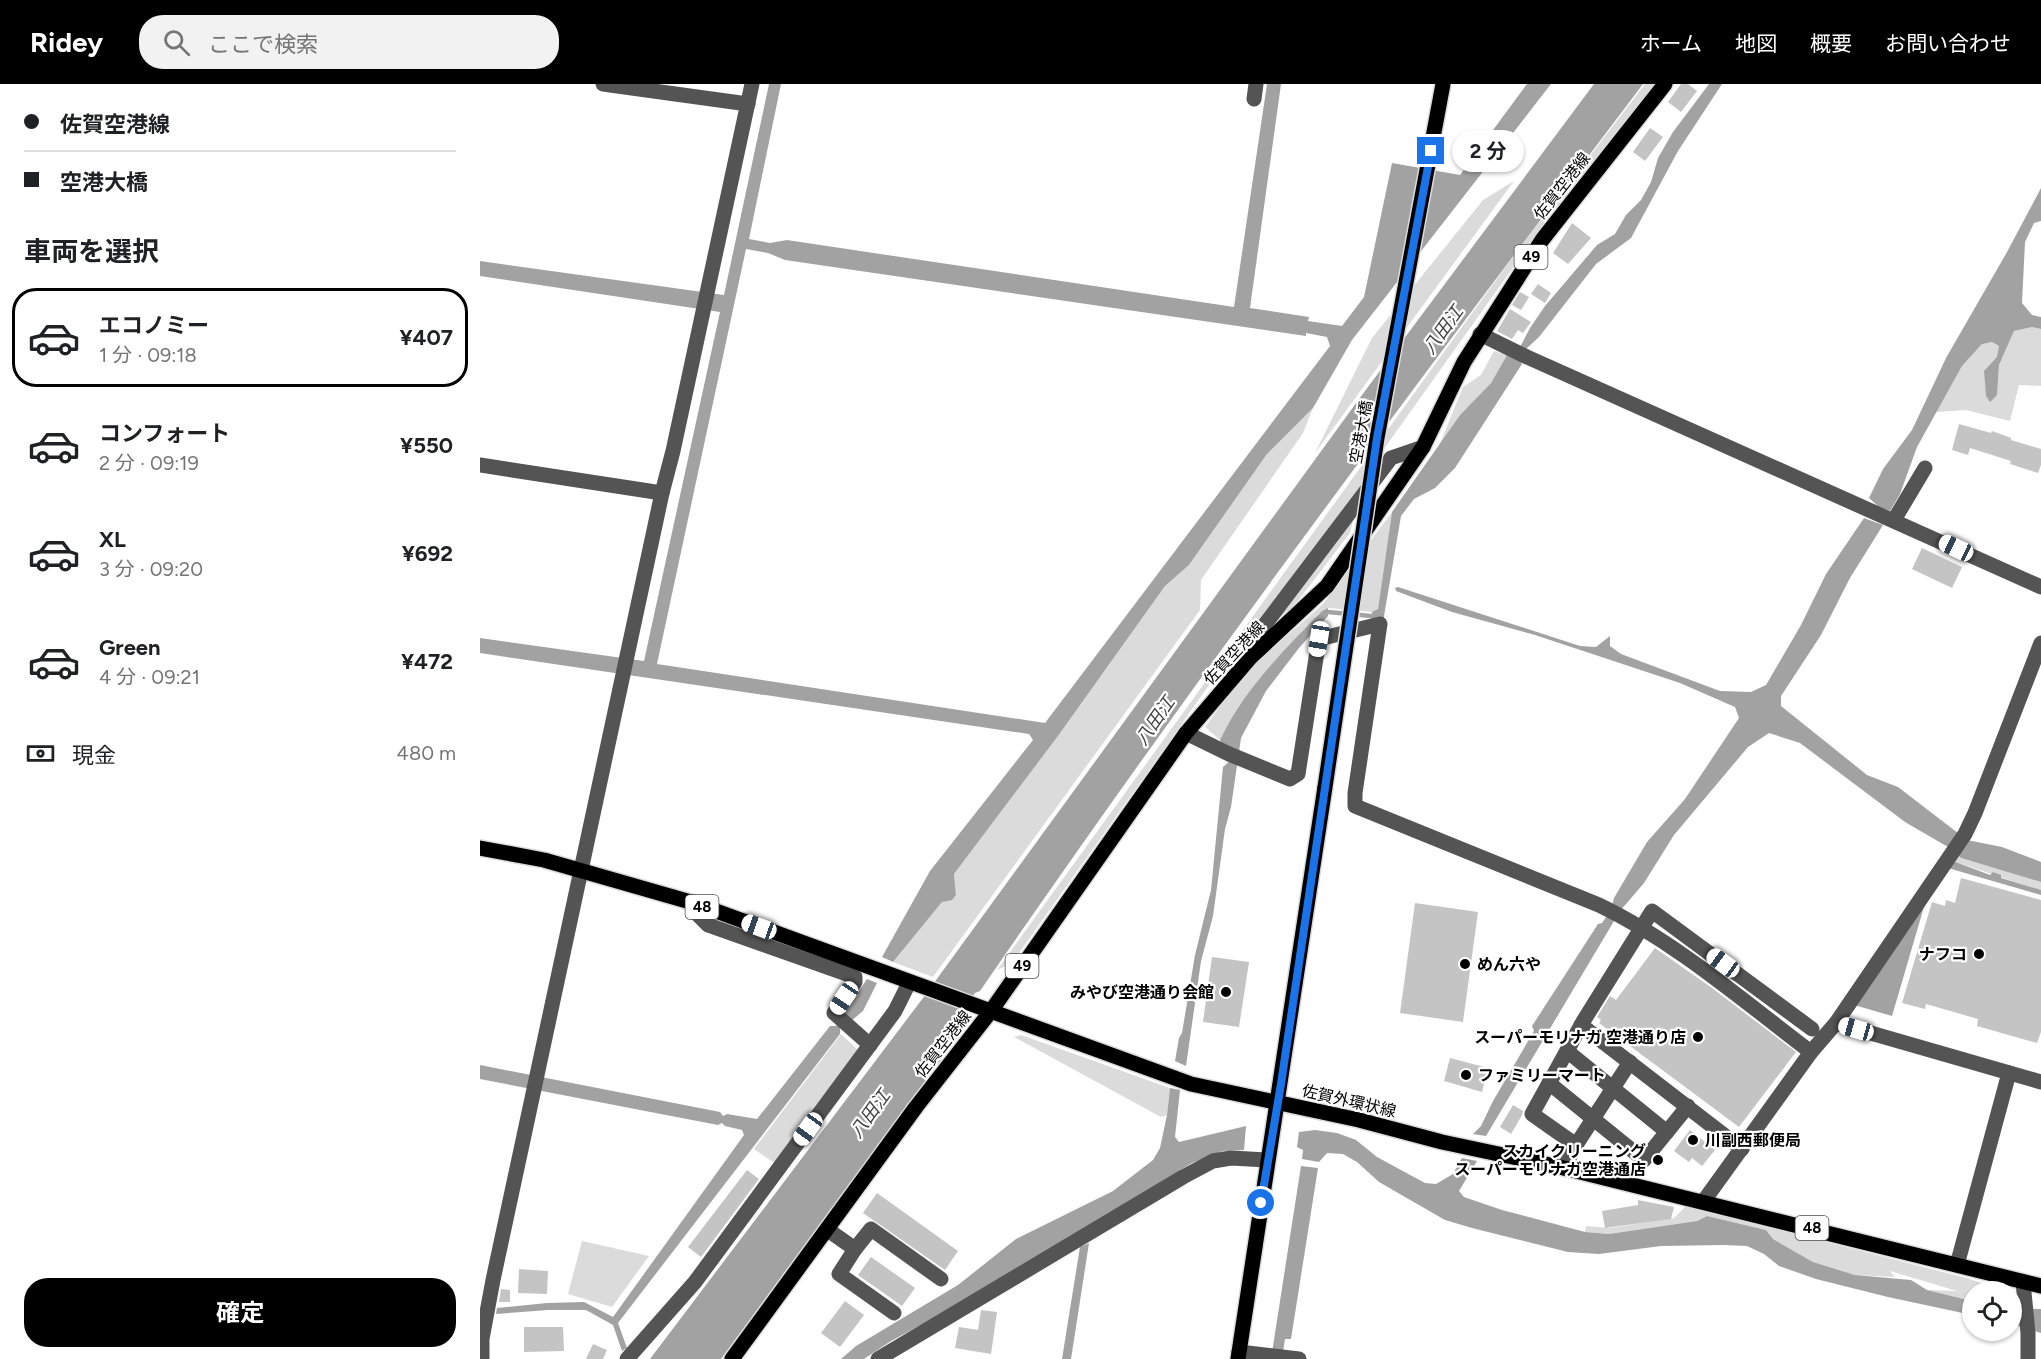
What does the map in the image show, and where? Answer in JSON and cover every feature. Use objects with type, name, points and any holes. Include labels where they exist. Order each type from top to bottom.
[{"type":"main road","name":"空港大橋","points":[[1278,1103],[1377,438],[1443,84]]},
{"type":"main road","name":"佐賀空港線","points":[[732,1359],[828,1230],[984,1008],[1186,733],[1251,657],[1327,586],[1423,447],[1480,334],[1542,240],[1665,84]]},
{"type":"main road","name":"48","points":[[480,848],[544,860],[694,903],[913,987],[984,1008]]},
{"type":"main road","name":"佐賀外環状線","points":[[984,1008],[1191,1084],[1359,1120],[1442,1142],[1582,1172],[1703,1202]]},
{"type":"main road","points":[[1238,1355],[1267,1160],[1278,1103]]},
{"type":"main road","name":"48","points":[[1703,1202],[2041,1286]]},
{"type":"street","points":[[603,84],[748,104]]},
{"type":"street","points":[[482,1359],[487,1279],[533,1095],[752,84]]},
{"type":"street","points":[[1480,334],[2041,587]]},
{"type":"street","points":[[1251,657],[1263,627],[1390,458],[1423,447]]},
{"type":"street","points":[[480,465],[662,493]]},
{"type":"street","points":[[1894,520],[1925,468]]},
{"type":"street","points":[[1186,733],[1290,779],[1298,774],[1319,639],[1380,624],[1354,793],[1355,806],[1615,913],[1667,944],[1811,1052]]},
{"type":"street","points":[[1703,1202],[1811,1052],[1836,1023],[1965,834],[2041,644]]},
{"type":"street","points":[[694,903],[695,912],[708,925],[855,977],[855,982],[834,1013],[870,1044]]},
{"type":"street","points":[[1576,1145],[1532,1114],[1581,1024],[1652,911],[1812,1029]]},
{"type":"street","points":[[627,1359],[695,1282],[913,987]]},
{"type":"street","points":[[1836,1023],[2041,1083]]},
{"type":"street","points":[[1581,1024],[1742,1149]]},
{"type":"street","points":[[1567,1051],[1667,1132]]},
{"type":"street","points":[[1564,1168],[1576,1145],[1630,1062]]},
{"type":"street","points":[[1957,1265],[2010,1073]]},
{"type":"street","points":[[1549,1083],[1644,1160],[1688,1106]]},
{"type":"street","points":[[878,1359],[1193,1171],[1213,1161],[1231,1158],[1267,1160]]},
{"type":"street","points":[[894,1313],[839,1274],[855,1249],[872,1229],[941,1279]]},
{"type":"street","points":[[828,1230],[855,1249]]},
{"type":"street","points":[[2023,1282],[2031,1346]]},
{"type":"street","points":[[1238,1355],[1299,1359]]},
{"type":"shaded area","points":[[1645,84],[1655,84],[1522,255],[1364,477],[1350,533],[1294,606],[1229,657],[1012,963],[997,970],[1517,251]]},
{"type":"shaded area","points":[[1514,181],[1315,453],[1372,338],[1483,200]]},
{"type":"shaded area","points":[[2032,327],[2041,329],[2041,386],[2019,385],[2010,421],[1966,410],[1936,412],[1962,366],[1983,343],[1992,342],[1999,346],[1997,395],[1999,365],[2014,331]]},
{"type":"shaded area","points":[[1494,351],[1507,355],[1491,383],[1460,415],[1439,446],[1463,387],[1481,375]]},
{"type":"shaded area","points":[[1313,408],[1303,433],[1201,580],[1200,610],[933,977],[893,962],[942,902],[956,895],[954,874],[1058,736],[1165,586],[1189,565],[1267,454]]},
{"type":"shaded area","points":[[1392,512],[1378,610],[1372,612],[1328,608],[1322,611],[1253,687],[1220,740],[1205,727],[1246,672],[1323,604]]},
{"type":"shaded area","points":[[1956,854],[1961,858],[2041,882],[2041,891],[1953,861]]},
{"type":"shaded area","points":[[841,1034],[858,1050],[776,1164],[754,1149]]},
{"type":"shaded area","points":[[1021,1035],[1170,1088],[1167,1115],[1161,1117],[1014,1037]]},
{"type":"shaded area","points":[[1686,1206],[1976,1281],[1962,1281],[1962,1299],[1927,1290],[1957,1291],[1890,1271],[1895,1277],[1855,1275],[1813,1262],[1773,1239],[1766,1230],[1707,1216],[1697,1221],[1609,1234],[1585,1232],[1586,1226],[1610,1228],[1674,1218]]},
{"type":"shaded area","points":[[582,1241],[649,1256],[612,1307],[568,1294]]},
{"type":"water","points":[[769,84],[781,84],[749,239],[770,243],[787,240],[1234,307],[1267,84],[1281,84],[1250,308],[1309,317],[1308,321],[1342,326],[1364,297],[1392,163],[1460,175],[1527,84],[1551,84],[1352,340],[1313,408],[1267,454],[1189,565],[1165,586],[1058,736],[954,874],[956,895],[952,900],[942,902],[893,962],[882,957],[930,871],[1033,740],[1029,734],[480,653],[480,638],[644,661],[720,312],[480,276],[480,261],[724,295]],"holes":[[[746,249],[768,253],[785,260],[1306,336],[1306,333],[1327,337],[1330,346],[1045,723],[657,664]]]},
{"type":"water","name":"八田江","points":[[1594,84],[1643,84],[1223,647],[980,991],[975,993],[959,1015],[962,1031],[721,1359],[650,1359],[923,998],[1362,395]]},
{"type":"water","points":[[1709,84],[1722,84],[1678,151],[1631,238],[1596,264],[1539,337],[1526,349],[1520,359],[1522,364],[1455,468],[1435,488],[1414,499],[1401,516],[1383,622],[1371,620],[1372,612],[1378,609],[1392,512],[1460,415],[1491,383],[1507,355],[1519,349],[1545,306],[1597,245],[1615,234],[1626,215],[1641,200],[1651,182],[1658,158],[1673,132]]},
{"type":"water","points":[[2041,188],[2041,221],[2034,223],[2025,242],[2022,303],[2032,315],[2041,317],[2041,329],[2032,327],[2014,331],[1999,365],[1997,395],[1990,402],[1986,396],[1984,371],[1997,357],[1999,346],[1992,342],[1982,344],[1962,366],[1917,447],[1900,494],[1890,511],[1879,507],[1869,498],[1883,469],[1912,430],[1946,358]]},
{"type":"water","points":[[1864,518],[1883,525],[1850,578],[1821,635],[1781,696],[1781,706],[1867,775],[1898,787],[1967,840],[2002,847],[2041,862],[2041,882],[1961,858],[1948,847],[1905,822],[1800,743],[1769,733],[1748,747],[1674,835],[1644,883],[1620,911],[1486,1136],[1473,1134],[1481,1126],[1534,1031],[1532,1026],[1598,924],[1602,923],[1611,910],[1614,898],[1647,842],[1685,799],[1739,718],[1735,707],[1680,683],[1535,635],[1452,612],[1396,591],[1395,588],[1398,587],[1580,646],[1596,647],[1610,636],[1610,646],[1621,654],[1720,691],[1751,692],[1766,685],[1801,625],[1826,574]]},
{"type":"water","points":[[1328,608],[1328,616],[1299,648],[1266,691],[1241,738],[1213,916],[1201,961],[1186,1066],[1175,1061],[1195,955],[1211,890],[1223,767],[1231,760],[1220,740],[1241,704],[1265,671],[1322,611]]},
{"type":"water","points":[[1953,861],[1990,875],[1993,872],[2001,875],[2001,878],[2041,890],[2041,895],[1948,868]]},
{"type":"water","points":[[1926,900],[1892,1016],[1854,1005]]},
{"type":"water","points":[[867,979],[877,983],[863,1011],[851,1021],[848,1019],[840,1029],[840,1034],[618,1323],[627,1348],[622,1351],[613,1325],[586,1310],[496,1314],[497,1308],[584,1302],[613,1317],[744,1135],[742,1130],[725,1126],[722,1123],[718,1125],[480,1079],[480,1065],[720,1112],[723,1116],[727,1114],[757,1119],[830,1026],[836,1026],[844,1017],[844,1013]]},
{"type":"water","points":[[1170,1088],[1180,1090],[1175,1137],[1179,1142],[1246,1126],[1244,1150],[1223,1151],[1192,1163],[958,1305],[891,1341],[864,1359],[841,1359],[856,1346],[958,1285],[1016,1239],[1113,1191],[1153,1160],[1160,1148]]},
{"type":"water","points":[[1315,1130],[1337,1133],[1356,1140],[1377,1157],[1425,1183],[1436,1184],[1453,1174],[1462,1158],[1477,1161],[1459,1191],[1464,1197],[1502,1210],[1585,1232],[1609,1234],[1697,1221],[1707,1216],[1766,1230],[1773,1239],[1813,1262],[1855,1275],[1911,1280],[1927,1290],[1962,1299],[1962,1313],[1816,1279],[1779,1266],[1764,1254],[1747,1246],[1661,1246],[1599,1254],[1568,1252],[1472,1228],[1445,1220],[1379,1182],[1357,1162],[1343,1154],[1327,1153],[1319,1162],[1302,1159],[1303,1150],[1297,1147],[1299,1132]]},
{"type":"water","points":[[1301,1166],[1318,1168],[1291,1339],[1285,1339],[1282,1359],[1271,1359]]},
{"type":"water","points":[[1089,1243],[1071,1359],[1062,1359],[1080,1247]]},
{"type":"water","points":[[2022,1308],[2041,1309],[2041,1333],[2022,1327]]},
{"type":"building","points":[[1681,84],[1688,84],[1697,91],[1681,112],[1668,102]]},
{"type":"building","points":[[1650,128],[1663,137],[1645,161],[1633,152]]},
{"type":"building","points":[[1572,223],[1591,238],[1568,264],[1553,253]]},
{"type":"building","points":[[1538,284],[1551,293],[1545,303],[1531,294]]},
{"type":"building","points":[[1520,292],[1529,297],[1521,310],[1512,305]]},
{"type":"building","points":[[1510,309],[1531,322],[1523,333],[1518,330],[1512,339],[1497,331]]},
{"type":"building","points":[[1959,424],[1991,433],[1992,431],[2011,438],[2011,440],[2041,449],[2041,465],[2038,473],[2010,464],[2011,461],[1970,448],[1968,455],[1952,450]]},
{"type":"building","points":[[1922,548],[1962,567],[1952,588],[1912,569]]},
{"type":"building","name":"ナフコ","points":[[1961,878],[2041,900],[2041,1032],[2037,1043],[1977,1026],[1978,1019],[1926,1004],[1925,1009],[1902,1003],[1932,902],[1945,906],[1946,900],[1955,903]]},
{"type":"building","points":[[1415,903],[1478,912],[1463,1022],[1400,1013]]},
{"type":"building","name":"スーパーモリナガ 空港通り店","points":[[1655,948],[1796,1052],[1739,1127],[1599,1023],[1601,1020],[1597,1017],[1610,996],[1616,1000]]},
{"type":"building","name":"みやび空港通り会館","points":[[1212,957],[1249,962],[1239,1027],[1203,1022]]},
{"type":"building","name":"ファミリーマート","points":[[1450,1058],[1488,1068],[1482,1092],[1444,1081]]},
{"type":"building","points":[[1513,1105],[1523,1111],[1511,1134],[1500,1127]]},
{"type":"building","name":"川副西郵便局","points":[[1690,1130],[1715,1150],[1702,1166],[1692,1158],[1689,1162],[1674,1151]]},
{"type":"building","points":[[747,1170],[759,1179],[701,1257],[688,1247]]},
{"type":"building","points":[[877,1193],[958,1251],[945,1270],[863,1213]]},
{"type":"building","points":[[1638,1200],[1674,1207],[1671,1219],[1605,1228],[1602,1211],[1638,1205]]},
{"type":"building","points":[[871,1257],[915,1288],[902,1306],[858,1275]]},
{"type":"building","points":[[519,1269],[548,1271],[547,1294],[518,1293]]},
{"type":"building","points":[[501,1289],[510,1290],[510,1302],[499,1302]]},
{"type":"building","points":[[845,1301],[864,1315],[840,1347],[821,1333]]},
{"type":"building","points":[[981,1310],[997,1312],[991,1354],[955,1348],[959,1327],[978,1330]]},
{"type":"building","points":[[524,1327],[563,1327],[564,1351],[524,1352]]},
{"type":"building","points":[[593,1344],[607,1350],[603,1359],[586,1359]]},
{"type":"waterway","points":[[1328,612],[1371,616]]},
{"type":"place","name":"ナフコ","points":[[1979,954]]},
{"type":"place","name":"めん六や","points":[[1465,964]]},
{"type":"place","name":"みやび空港通り会館","points":[[1226,992]]},
{"type":"place","name":"スーパーモリナガ 空港通り店","points":[[1698,1037]]},
{"type":"place","name":"ファミリーマート","points":[[1466,1075]]},
{"type":"place","name":"川副西郵便局","points":[[1693,1140]]},
{"type":"place","name":"スカイクリーニング スーパーモリナガ空港通店","points":[[1658,1160]]},
{"type":"route","points":[[1261,1203],[1281,1084],[1377,438],[1431,151]]}]
